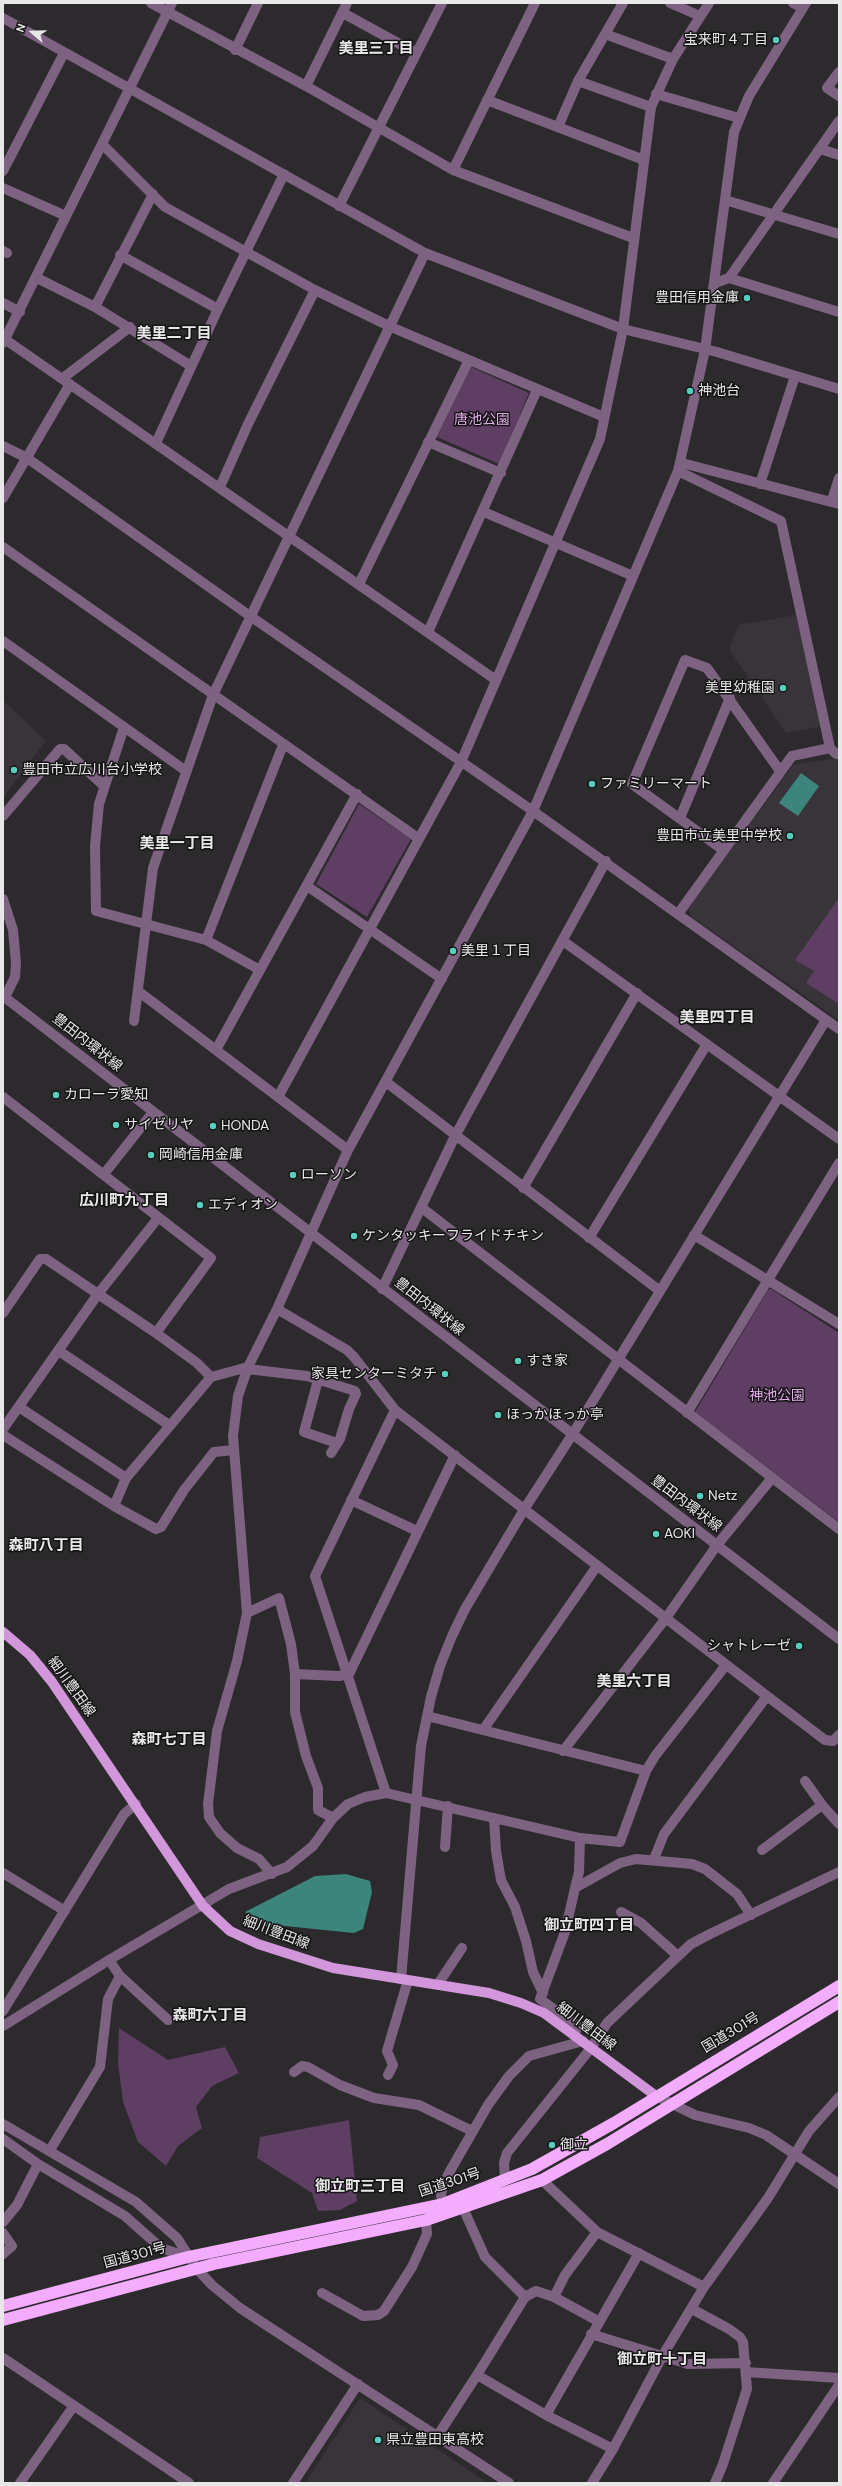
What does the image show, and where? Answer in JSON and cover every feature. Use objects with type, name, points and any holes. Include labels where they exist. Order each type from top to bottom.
[{"type":"highway","name":"国道301号","points":[[3,2306],[188,2257],[443,2204],[532,2169],[614,2123],[656,2096],[839,1986]]},
{"type":"highway","name":"国道301号","points":[[3,2320],[197,2269],[426,2220],[542,2180],[607,2144],[670,2104],[839,2002]]},
{"type":"main road","name":"細川豊田線","points":[[3,1632],[30,1655],[52,1682],[136,1804],[203,1906],[230,1931],[258,1944],[333,1968],[489,1993],[521,2003],[544,2013],[656,2096]]},
{"type":"street","points":[[151,3],[170,8],[235,50],[306,86],[453,170],[633,238]]},
{"type":"street","points":[[235,50],[258,3]]},
{"type":"street","points":[[306,86],[347,3]]},
{"type":"street","points":[[339,206],[442,3]]},
{"type":"street","points":[[453,170],[535,3]]},
{"type":"street","points":[[670,3],[700,16]]},
{"type":"street","points":[[278,1097],[418,838],[461,762],[600,439],[623,329],[633,238],[651,107],[673,59],[709,3]]},
{"type":"street","points":[[272,1874],[259,1860],[237,1848],[226,1838],[209,1817],[210,1789],[217,1732],[237,1661],[247,1613],[244,1551],[234,1450],[235,1411],[248,1368],[277,1309],[310,1232],[348,1150],[533,810],[680,467],[705,350],[734,132],[749,96],[805,5],[793,3]]},
{"type":"street","points":[[558,127],[578,81],[621,4]]},
{"type":"street","points":[[170,8],[5,342],[67,381],[220,487],[288,537],[359,584],[496,680]]},
{"type":"street","points":[[342,13],[416,53]]},
{"type":"street","points":[[3,18],[425,253],[623,329],[705,350],[839,389]]},
{"type":"street","points":[[605,34],[673,59]]},
{"type":"street","points":[[3,171],[64,53]]},
{"type":"street","points":[[839,72],[827,88],[839,96]]},
{"type":"street","points":[[578,81],[651,107]]},
{"type":"street","points":[[656,94],[739,118]]},
{"type":"street","points":[[487,100],[644,160]]},
{"type":"street","points":[[715,283],[729,278],[772,214],[839,121]]},
{"type":"street","points":[[103,145],[165,207],[246,253],[315,290],[391,327],[537,390],[604,417]]},
{"type":"street","points":[[820,149],[839,155]]},
{"type":"street","points":[[156,443],[218,309],[284,174]]},
{"type":"street","points":[[3,188],[66,216]]},
{"type":"street","points":[[95,307],[120,255],[153,194]]},
{"type":"street","points":[[725,200],[839,234]]},
{"type":"street","points":[[134,1021],[153,868],[214,695],[250,616],[391,327],[425,253]]},
{"type":"street","points":[[120,255],[218,309]]},
{"type":"street","points":[[37,278],[95,307],[130,327],[191,366]]},
{"type":"street","points":[[729,278],[839,312]]},
{"type":"street","points":[[220,487],[248,424],[315,290]]},
{"type":"street","points":[[3,303],[20,312]]},
{"type":"street","points":[[3,498],[27,458],[67,381],[130,327]]},
{"type":"street","points":[[359,584],[469,360]]},
{"type":"street","points":[[760,484],[795,376]]},
{"type":"street","points":[[428,632],[484,512],[537,390]]},
{"type":"street","points":[[428,442],[501,473]]},
{"type":"street","points":[[3,446],[27,458],[250,616],[533,810],[839,1029]]},
{"type":"street","points":[[680,467],[835,502],[839,478]]},
{"type":"street","points":[[680,467],[781,521],[830,748],[836,754],[839,754]]},
{"type":"street","points":[[484,512],[634,576]]},
{"type":"street","points":[[3,547],[283,745],[358,794],[418,838]]},
{"type":"street","points":[[3,641],[186,771]]},
{"type":"street","points":[[723,850],[632,784],[685,660],[707,668],[730,698],[780,771]]},
{"type":"street","points":[[680,818],[730,698]]},
{"type":"street","points":[[124,727],[99,804],[94,846],[94,908],[99,913],[206,940],[260,970]]},
{"type":"street","points":[[206,940],[283,745]]},
{"type":"street","points":[[678,914],[792,756],[830,748]]},
{"type":"street","points":[[3,816],[60,749],[64,749],[104,786]]},
{"type":"street","points":[[217,1048],[358,794]]},
{"type":"street","points":[[382,1289],[422,1208],[455,1136],[606,862]]},
{"type":"street","points":[[307,886],[369,931],[442,979]]},
{"type":"street","points":[[3,899],[13,930],[16,963],[15,977],[4,997]]},
{"type":"street","points":[[563,941],[779,1094],[839,1139]]},
{"type":"street","points":[[138,991],[217,1048],[348,1150]]},
{"type":"street","points":[[523,1188],[637,993]]},
{"type":"street","name":"豊田内環状線","points":[[4,997],[839,1639]]},
{"type":"street","points":[[388,2075],[393,2065],[387,2052],[405,1979],[416,1798],[421,1746],[440,1666],[452,1636],[465,1608],[525,1508],[572,1435],[779,1094],[826,1020]]},
{"type":"street","points":[[589,1238],[708,1044]]},
{"type":"street","points":[[386,1082],[660,1291]]},
{"type":"street","points":[[3,1097],[211,1258],[156,1333]]},
{"type":"street","points":[[104,1174],[153,1112]]},
{"type":"street","points":[[687,1412],[839,1164]]},
{"type":"street","points":[[422,1208],[839,1529]]},
{"type":"street","points":[[3,1429],[98,1294],[158,1218]]},
{"type":"street","points":[[694,1235],[838,1322]]},
{"type":"street","points":[[3,1313],[43,1258],[156,1333],[197,1363],[211,1377]]},
{"type":"street","points":[[277,1309],[354,1357],[395,1410],[525,1508],[597,1566],[726,1665],[825,1740],[833,1741],[839,1735]]},
{"type":"street","points":[[59,1351],[169,1425]]},
{"type":"street","points":[[114,1506],[126,1478],[169,1425],[211,1377],[248,1368],[307,1376],[355,1391],[356,1394],[337,1443],[331,1454]]},
{"type":"street","points":[[318,1380],[304,1432],[337,1443]]},
{"type":"street","points":[[19,1407],[126,1478]]},
{"type":"street","points":[[386,1793],[315,1576],[395,1410]]},
{"type":"street","points":[[3,1435],[6,1439],[62,1471],[114,1506],[156,1529],[161,1527],[184,1490],[214,1452],[234,1450]]},
{"type":"street","points":[[348,1674],[455,1455]]},
{"type":"street","points":[[563,1751],[666,1618],[717,1545],[772,1478]]},
{"type":"street","points":[[351,1500],[417,1531]]},
{"type":"street","points":[[483,1730],[597,1566]]},
{"type":"street","points":[[247,1613],[278,1598],[291,1644],[295,1674],[295,1712],[306,1756],[318,1788],[318,1810],[333,1818]]},
{"type":"street","points":[[3,2026],[109,1960],[203,1906],[229,1889],[272,1874],[300,1858],[313,1846],[333,1818],[348,1804],[365,1796],[386,1793],[416,1798],[580,1838],[620,1842],[646,1771],[655,1756],[726,1665]]},
{"type":"street","points":[[295,1674],[339,1676],[348,1674]]},
{"type":"street","points":[[654,1859],[664,1834],[767,1696]]},
{"type":"street","points":[[427,1716],[646,1771]]},
{"type":"street","points":[[805,1781],[822,1805],[839,1824]]},
{"type":"street","points":[[3,2011],[124,1814],[136,1804]]},
{"type":"street","points":[[762,1850],[822,1805]]},
{"type":"street","points":[[445,1847],[448,1806]]},
{"type":"street","points":[[494,1818],[496,1852],[501,1880],[515,1907],[526,1941],[532,1972],[542,1993]]},
{"type":"street","points":[[574,2035],[578,2026],[540,1999],[565,1932],[576,1888],[579,1872],[580,1838]]},
{"type":"street","points":[[576,1888],[620,1863],[636,1859],[654,1859],[692,1864],[705,1869],[737,1894],[751,1915]]},
{"type":"street","points":[[505,2180],[504,2162],[507,2153],[587,2045],[607,2023],[691,1944],[804,1887],[839,1872]]},
{"type":"street","points":[[3,1873],[65,1911]]},
{"type":"street","points":[[621,1912],[641,1923],[678,1956]]},
{"type":"street","points":[[438,1984],[462,1948]]},
{"type":"street","points":[[109,1960],[120,1976],[168,2020]]},
{"type":"street","points":[[50,2150],[100,2067],[108,1999],[120,1976]]},
{"type":"street","points":[[443,2204],[441,2195],[443,2185],[472,2131],[488,2105],[521,2063],[529,2056],[587,2045]]},
{"type":"street","points":[[294,2072],[302,2066],[308,2067],[340,2085],[374,2098],[419,2105],[472,2131]]},
{"type":"street","points":[[656,2096],[695,2115],[760,2133],[839,2184]]},
{"type":"street","points":[[592,2483],[613,2449],[663,2355],[704,2287],[768,2198],[809,2131],[839,2097]]},
{"type":"street","points":[[3,2124],[50,2150],[136,2202],[177,2238],[197,2269],[215,2288],[240,2308],[438,2435],[509,2483]]},
{"type":"street","points":[[3,2139],[38,2164],[125,2216],[161,2248],[188,2257]]},
{"type":"street","points":[[3,2222],[17,2205],[38,2164]]},
{"type":"street","points":[[542,2180],[597,2232],[704,2287]]},
{"type":"street","points":[[463,2208],[485,2257],[525,2298]]},
{"type":"street","points":[[322,2293],[362,2316],[378,2315],[384,2311],[412,2267],[427,2234],[426,2220]]},
{"type":"street","points":[[554,2297],[565,2275],[597,2232]]},
{"type":"street","points":[[3,2233],[12,2246],[3,2253]]},
{"type":"street","points":[[546,2415],[598,2321],[639,2253]]},
{"type":"street","points":[[438,2435],[525,2298],[536,2291],[554,2297],[598,2321]]},
{"type":"street","points":[[692,2309],[740,2337],[743,2342],[747,2389],[723,2464],[715,2483]]},
{"type":"street","points":[[591,2334],[663,2355],[688,2364],[746,2368],[839,2378]]},
{"type":"street","points":[[3,2358],[188,2483]]},
{"type":"street","points":[[477,2375],[546,2415],[613,2449]]},
{"type":"street","points":[[293,2483],[358,2384]]},
{"type":"street","points":[[773,2483],[839,2385]]},
{"type":"street","points":[[20,2483],[73,2406]]},
{"type":"shaded area","name":"美里幼稚園","points":[[796,615],[820,727],[786,733],[729,649],[739,625]]},
{"type":"shaded area","name":"豊田市立広川台小学校","points":[[3,700],[46,741],[3,798]]},
{"type":"shaded area","name":"豊田市立美里中学校","points":[[839,758],[839,1020],[692,917],[688,908],[794,764]]},
{"type":"shaded area","points":[[801,773],[819,786],[798,816],[779,803]]},
{"type":"shaded area","points":[[346,1874],[370,1881],[372,1892],[363,1929],[354,1933],[275,1925],[269,1928],[245,1912],[315,1876]]},
{"type":"shaded area","name":"県立豊田東高校","points":[[360,2398],[488,2483],[305,2483]]},
{"type":"green space","name":"唐池公園","points":[[471,367],[529,393],[499,464],[437,437]]},
{"type":"green space","points":[[359,804],[411,839],[367,917],[316,884]]},
{"type":"green space","points":[[839,898],[839,1004],[806,983],[814,971],[795,960]]},
{"type":"green space","name":"神池公園","points":[[771,1289],[839,1333],[839,1522],[695,1412],[768,1290]]},
{"type":"green space","points":[[119,2028],[168,2060],[225,2047],[239,2073],[212,2086],[196,2107],[202,2128],[178,2146],[166,2166],[138,2142],[123,2102],[118,2063]]},
{"type":"green space","points":[[349,2120],[357,2201],[340,2210],[318,2211],[312,2193],[257,2158],[260,2137]]},
{"type":"place","name":"宝来町４丁目","points":[[776,40]]},
{"type":"place","name":"豊田信用金庫","points":[[747,298]]},
{"type":"place","name":"神池台","points":[[690,391]]},
{"type":"place","name":"美里幼稚園","points":[[783,688]]},
{"type":"place","name":"豊田市立広川台小学校","points":[[14,770]]},
{"type":"place","name":"ファミリーマート","points":[[592,784]]},
{"type":"place","name":"豊田市立美里中学校","points":[[790,836]]},
{"type":"place","name":"美里１丁目","points":[[453,951]]},
{"type":"place","name":"カローラ愛知","points":[[56,1095]]},
{"type":"place","name":"サイゼリヤ","points":[[116,1125]]},
{"type":"place","name":"HONDA","points":[[213,1126]]},
{"type":"place","name":"岡崎信用金庫","points":[[151,1155]]},
{"type":"place","name":"ローソン","points":[[293,1175]]},
{"type":"place","name":"エディオン","points":[[200,1205]]},
{"type":"place","name":"ケンタッキーフライドチキン","points":[[354,1236]]},
{"type":"place","name":"すき家","points":[[518,1361]]},
{"type":"place","name":"家具センターミタチ","points":[[445,1374]]},
{"type":"place","name":"ほっかほっか亭","points":[[498,1415]]},
{"type":"place","name":"Netz","points":[[700,1496]]},
{"type":"place","name":"AOKI","points":[[656,1534]]},
{"type":"place","name":"シャトレーゼ","points":[[799,1646]]},
{"type":"place","name":"御立","points":[[552,2145]]},
{"type":"place","name":"県立豊田東高校","points":[[378,2440]]},
{"type":"district","name":"美里三丁目","points":[[376,49]]},
{"type":"district","name":"美里二丁目","points":[[174,334]]},
{"type":"district","name":"美里一丁目","points":[[177,844]]},
{"type":"district","name":"美里四丁目","points":[[717,1018]]},
{"type":"district","name":"広川町九丁目","points":[[124,1201]]},
{"type":"district","name":"森町八丁目","points":[[46,1546]]},
{"type":"district","name":"美里六丁目","points":[[634,1682]]},
{"type":"district","name":"森町七丁目","points":[[169,1740]]},
{"type":"district","name":"御立町四丁目","points":[[589,1926]]},
{"type":"district","name":"森町六丁目","points":[[210,2016]]},
{"type":"district","name":"御立町三丁目","points":[[360,2187]]},
{"type":"district","name":"御立町十丁目","points":[[662,2360]]}]
